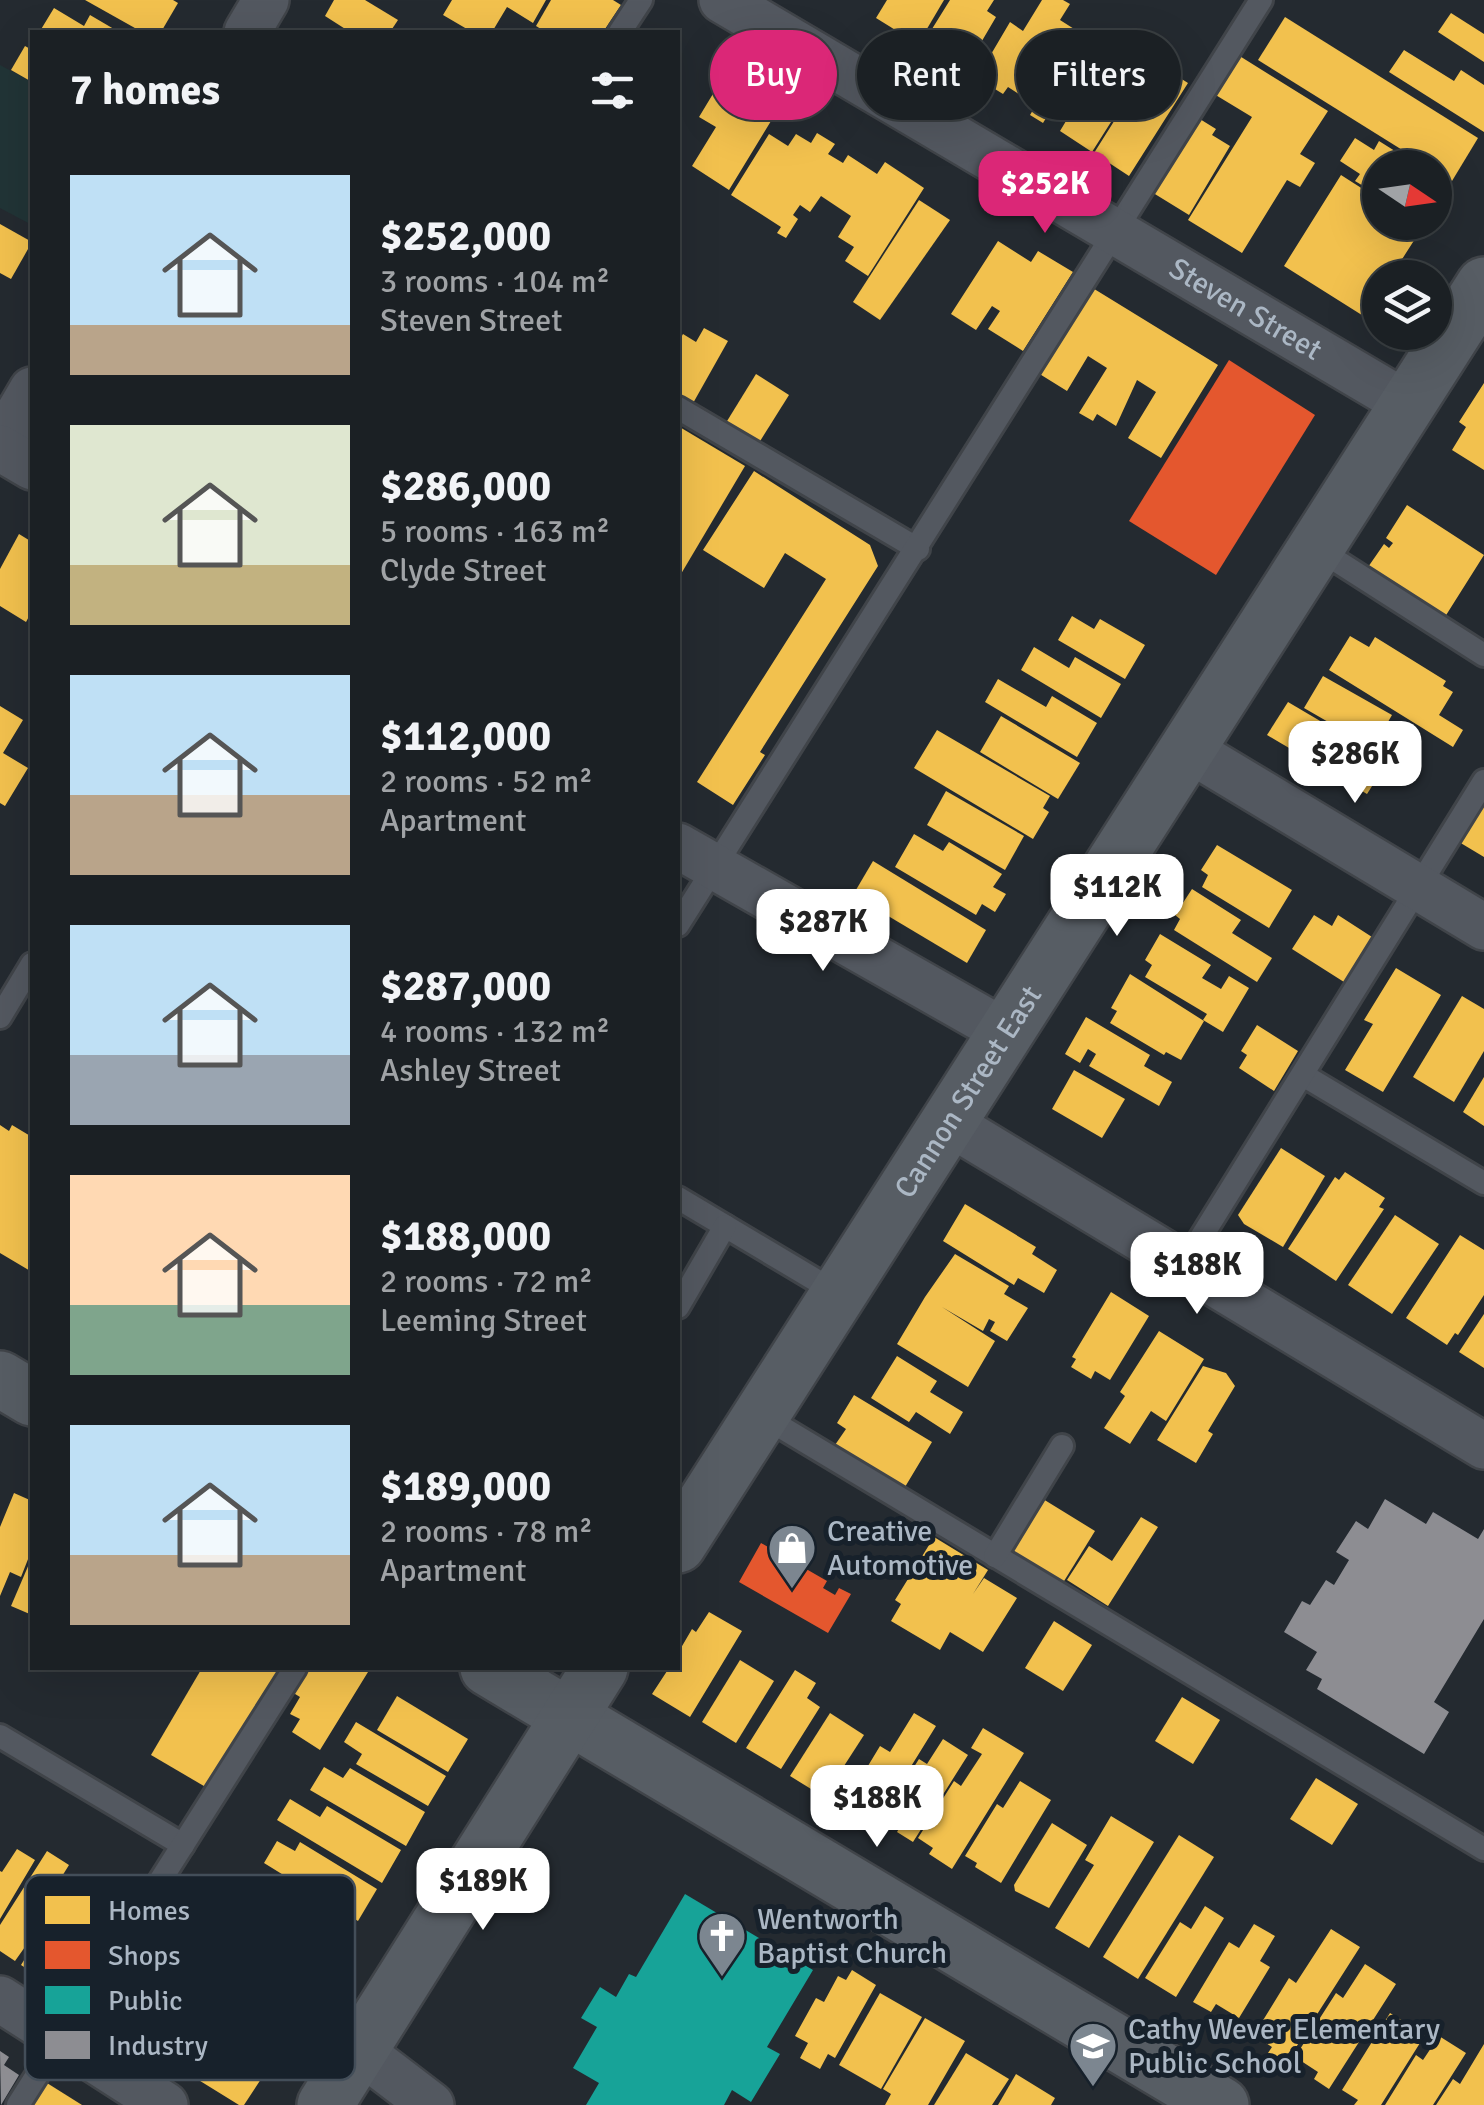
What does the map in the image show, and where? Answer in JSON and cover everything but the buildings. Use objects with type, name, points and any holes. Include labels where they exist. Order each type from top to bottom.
[{"type":"main road","name":"Cannon Street East","points":[[680,1542],[1484,285]]},
{"type":"main road","points":[[0,1379],[30,1397]]},
{"type":"main road","points":[[491,1670],[1221,2105]]},
{"type":"main road","points":[[355,2058],[599,1670]]},
{"type":"main road","points":[[325,2105],[341,2080]]},
{"type":"street","points":[[248,30],[266,0]]},
{"type":"street","name":"Steven Street","points":[[722,0],[1407,404]]},
{"type":"street","points":[[30,394],[0,446],[30,466]]},
{"type":"street","points":[[1188,749],[1484,927]]},
{"type":"street","points":[[680,847],[1007,1033]]},
{"type":"street","points":[[949,1122],[1484,1446]]},
{"type":"street","points":[[0,1998],[25,2014]]},
{"type":"street","points":[[360,2050],[431,2105]]},
{"type":"street","points":[[127,2080],[166,2105]]},
{"type":"lane","points":[[621,30],[641,0]]},
{"type":"lane","points":[[680,922],[1261,0]]},
{"type":"lane","points":[[680,409],[918,549]]},
{"type":"lane","points":[[1314,547],[1484,655]]},
{"type":"lane","points":[[1184,1265],[1484,781]]},
{"type":"lane","points":[[0,1017],[30,967]]},
{"type":"lane","points":[[1304,1074],[1484,1183]]},
{"type":"lane","points":[[680,1199],[839,1294]]},
{"type":"lane","points":[[680,1304],[725,1226]]},
{"type":"lane","points":[[762,1415],[1484,1849]]},
{"type":"lane","points":[[995,1556],[1062,1446]]},
{"type":"lane","points":[[164,1875],[294,1670]]},
{"type":"lane","points":[[0,1736],[183,1845]]},
{"type":"lane","points":[[18,2105],[34,2080]]},
{"type":"shaded area","points":[[0,65],[30,81],[30,224],[0,208]]},
{"type":"place","name":"Creative Automotive","points":[[792,1590]]},
{"type":"place","name":"Wentworth Baptist Church","points":[[722,1978]]},
{"type":"place","name":"Cathy Wever Elementary Public School","points":[[1093,2088]]}]
